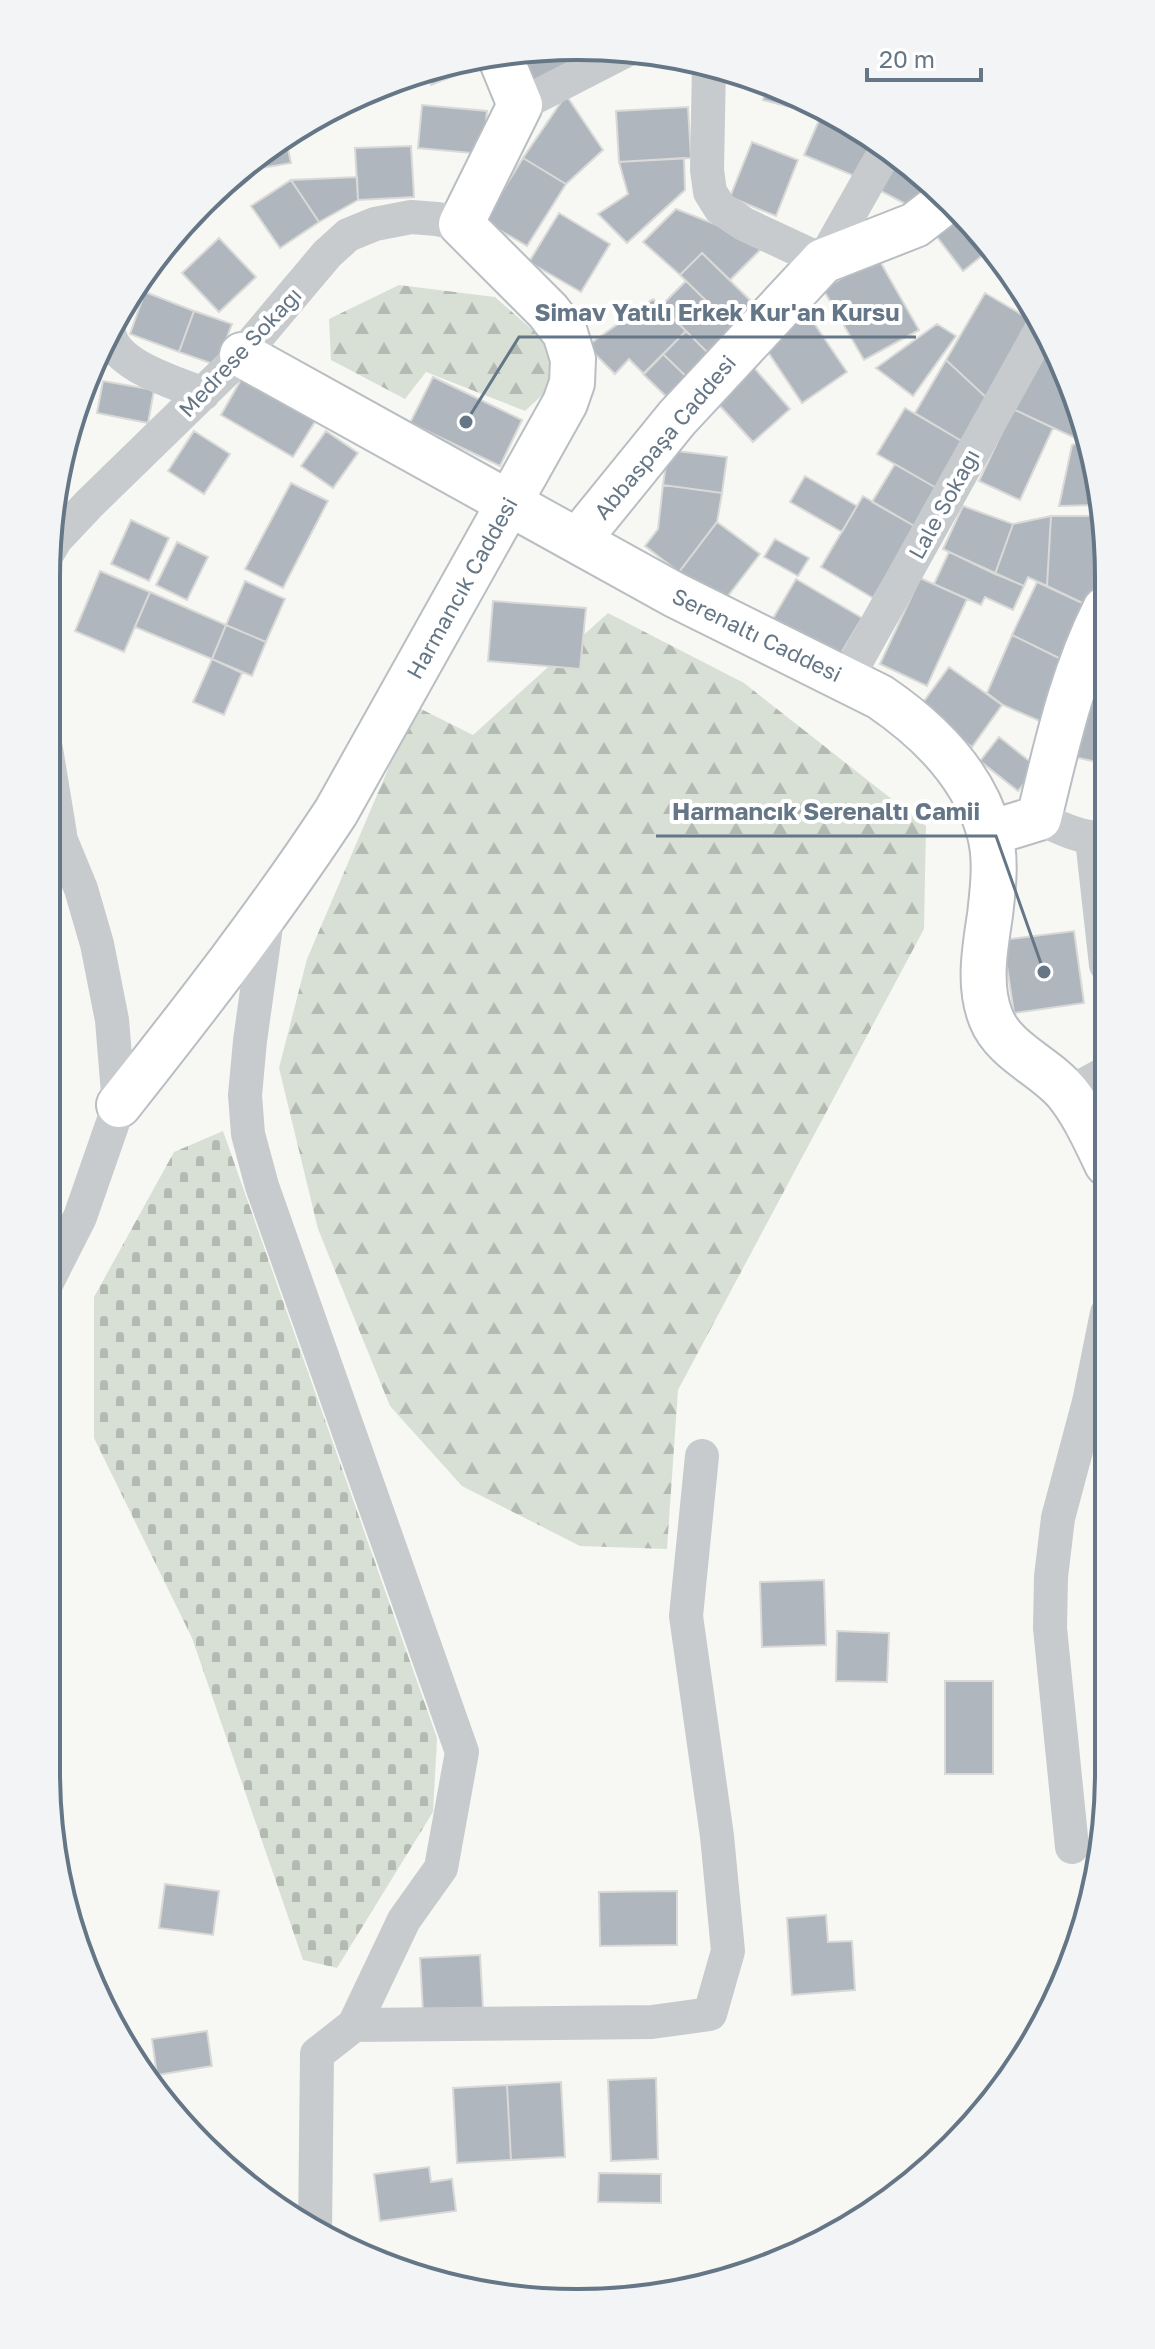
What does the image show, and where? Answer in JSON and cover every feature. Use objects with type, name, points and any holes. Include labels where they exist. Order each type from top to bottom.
[{"type":"street","points":[[461,224],[520,105],[606,61]]},
{"type":"street","points":[[504,65],[520,105]]},
{"type":"street","points":[[709,77],[707,170],[710,192],[720,208],[744,224],[823,261],[881,158]]},
{"type":"street","name":"Abbaspaşa Caddesi","points":[[578,540],[677,418],[823,261],[915,225],[938,207]]},
{"type":"street","name":"Medrese Sokağı","points":[[62,533],[242,355],[327,254],[348,235],[375,224],[411,217],[461,224]]},
{"type":"street","name":"Harmancık Caddesi","points":[[119,1105],[268,911],[336,812],[565,403],[572,383],[573,359],[565,333],[548,311],[461,224]]},
{"type":"street","name":"Lale Sokağı","points":[[846,680],[1036,338]]},
{"type":"street","points":[[114,347],[130,362],[203,394]]},
{"type":"street","name":"Serenaltı Caddesi","points":[[242,355],[675,595],[880,697],[903,713],[953,763],[975,794],[990,833],[994,884],[984,975],[986,1001],[992,1021],[1004,1038],[1068,1094],[1095,1142]]},
{"type":"street","points":[[1039,818],[1066,705],[1079,664],[1095,630]]},
{"type":"street","points":[[990,833],[1039,818],[1070,832],[1095,838]]},
{"type":"street","points":[[60,841],[81,889],[97,944],[112,1020],[119,1105],[80,1217],[60,1256]]},
{"type":"street","points":[[268,911],[245,1095],[248,1134],[262,1186],[462,1752],[441,1868],[404,1920],[354,2025],[317,2054],[315,2218]]},
{"type":"street","points":[[1068,1094],[1095,1079]]},
{"type":"street","points":[[1072,1847],[1050,1628],[1051,1577],[1058,1518],[1095,1372]]},
{"type":"street","points":[[354,2025],[652,2022],[710,2014],[728,1951],[717,1836],[686,1616],[702,1456]]},
{"type":"green space","points":[[399,285],[495,297],[552,347],[553,385],[525,411],[426,372],[405,399],[331,360],[329,319]]},
{"type":"green space","points":[[608,613],[744,683],[926,826],[924,929],[678,1390],[667,1549],[580,1546],[462,1486],[390,1406],[318,1229],[279,1068],[307,959],[415,706],[473,735]]},
{"type":"green space","points":[[223,1131],[437,1738],[433,1812],[337,1968],[303,1960],[192,1638],[94,1438],[94,1297],[174,1152]]},
{"type":"building","points":[[576,60],[576,61],[531,84],[522,63]]},
{"type":"building","points":[[456,75],[431,85],[430,82]]},
{"type":"building","points":[[566,95],[603,150],[566,184],[523,158]]},
{"type":"building","points":[[765,95],[797,109],[763,100]]},
{"type":"building","points":[[422,105],[487,111],[483,154],[418,148]]},
{"type":"building","points":[[688,107],[691,158],[619,162],[616,111]]},
{"type":"building","points":[[819,120],[875,154],[864,180],[804,155]]},
{"type":"building","points":[[752,142],[798,160],[776,216],[730,197]]},
{"type":"building","points":[[411,146],[414,197],[358,200],[355,148]]},
{"type":"building","points":[[288,148],[291,163],[261,168]]},
{"type":"building","points":[[523,158],[566,184],[527,246],[484,221]]},
{"type":"building","points":[[684,158],[685,190],[627,243],[598,214],[628,194],[619,162]]},
{"type":"building","points":[[893,167],[932,201],[921,212],[877,189]]},
{"type":"building","points":[[357,177],[358,200],[319,222],[291,180]]},
{"type":"building","points":[[291,180],[319,222],[280,248],[251,206]]},
{"type":"building","points":[[676,209],[766,244],[730,280],[702,253],[680,275],[643,242]]},
{"type":"building","points":[[559,213],[610,244],[581,292],[529,262]]},
{"type":"building","points":[[946,215],[983,255],[963,271],[931,229]]},
{"type":"building","points":[[219,238],[256,277],[219,312],[182,273]]},
{"type":"building","points":[[702,253],[765,315],[743,337],[680,275]]},
{"type":"building","points":[[878,258],[919,330],[864,360],[823,289]]},
{"type":"building","points":[[686,281],[743,337],[718,363],[661,306]]},
{"type":"building","points":[[146,292],[194,311],[179,352],[130,334]]},
{"type":"building","points":[[985,293],[1024,316],[1032,330],[990,401],[946,360]]},
{"type":"building","points":[[653,299],[686,331],[644,374],[629,359],[615,374],[587,346]]},
{"type":"building","points":[[805,310],[847,372],[802,403],[760,340]]},
{"type":"building","points":[[194,311],[232,324],[216,365],[179,352]]},
{"type":"building","points":[[937,324],[956,336],[913,396],[876,368]]},
{"type":"building","points":[[686,331],[719,364],[696,386],[663,354]]},
{"type":"building","points":[[1042,350],[1068,411],[1075,438],[1075,438],[1013,409]]},
{"type":"building","points":[[663,354],[696,386],[676,406],[643,374]]},
{"type":"building","points":[[946,360],[990,401],[965,443],[915,413]]},
{"type":"building","points":[[749,362],[790,409],[753,442],[711,396]]},
{"type":"building","points":[[433,377],[522,420],[500,466],[410,423]]},
{"type":"building","points":[[242,378],[316,420],[293,457],[221,415]]},
{"type":"building","points":[[103,381],[154,390],[148,423],[97,413]]},
{"type":"building","points":[[905,408],[965,443],[938,489],[877,454]]},
{"type":"building","points":[[1013,409],[1053,428],[1020,500],[979,481]]},
{"type":"building","points":[[194,431],[230,454],[204,494],[168,471]]},
{"type":"building","points":[[326,431],[358,453],[333,488],[301,466]]},
{"type":"building","points":[[1077,443],[1090,505],[1059,506],[1072,445]]},
{"type":"building","points":[[668,450],[727,457],[722,493],[663,485]]},
{"type":"building","points":[[895,464],[938,489],[916,527],[872,502]]},
{"type":"building","points":[[805,476],[857,506],[842,532],[790,502]]},
{"type":"building","points":[[291,483],[328,501],[283,588],[245,569]]},
{"type":"building","points":[[663,485],[722,493],[717,522],[679,572],[645,546],[658,529]]},
{"type":"building","points":[[863,496],[916,527],[873,598],[821,567]]},
{"type":"building","points":[[963,506],[1013,524],[995,574],[943,549]]},
{"type":"building","points":[[1051,516],[1092,516],[1095,609],[1047,586]]},
{"type":"building","points":[[1051,516],[1047,586],[1028,577],[1024,586],[995,574],[1013,524]]},
{"type":"building","points":[[131,520],[169,538],[149,581],[111,564]]},
{"type":"building","points":[[717,522],[760,554],[721,605],[679,572]]},
{"type":"building","points":[[775,539],[809,558],[798,576],[764,557]]},
{"type":"building","points":[[177,542],[208,557],[187,600],[156,585]]},
{"type":"building","points":[[949,552],[1024,586],[1013,610],[985,597],[981,605],[934,584]]},
{"type":"building","points":[[100,571],[150,592],[124,652],[75,631]]},
{"type":"building","points":[[920,578],[967,599],[927,686],[880,664]]},
{"type":"building","points":[[796,579],[862,618],[837,660],[771,622]]},
{"type":"building","points":[[245,581],[285,599],[266,642],[226,625]]},
{"type":"building","points":[[1037,582],[1095,609],[1069,663],[1012,635]]},
{"type":"building","points":[[150,592],[226,625],[212,659],[135,627]]},
{"type":"building","points":[[493,601],[586,608],[580,669],[488,661]]},
{"type":"building","points":[[226,625],[266,642],[252,676],[212,659]]},
{"type":"building","points":[[1012,635],[1069,663],[1051,726],[1003,705],[987,693]]},
{"type":"building","points":[[212,659],[242,673],[224,715],[193,702]]},
{"type":"building","points":[[949,667],[1002,705],[972,747],[919,708]]},
{"type":"building","points":[[1082,678],[1095,683],[1095,762],[1066,755]]},
{"type":"building","points":[[999,737],[1037,767],[1018,791],[980,761]]},
{"type":"building","points":[[1074,931],[1084,1003],[1014,1013],[1003,940]]},
{"type":"building","points":[[824,1580],[826,1645],[762,1647],[760,1582]]},
{"type":"building","points":[[837,1631],[889,1633],[887,1682],[836,1681]]},
{"type":"building","points":[[945,1681],[993,1681],[993,1774],[945,1774]]},
{"type":"building","points":[[165,1884],[219,1891],[213,1935],[159,1928]]},
{"type":"building","points":[[677,1891],[677,1945],[600,1946],[599,1892]]},
{"type":"building","points":[[826,1915],[828,1942],[852,1941],[855,1990],[792,1995],[787,1918]]},
{"type":"building","points":[[480,1955],[483,2009],[423,2012],[420,1958]]},
{"type":"building","points":[[207,2031],[212,2066],[158,2075],[152,2039]]},
{"type":"building","points":[[656,2078],[658,2159],[611,2161],[608,2080]]},
{"type":"building","points":[[561,2082],[565,2157],[511,2160],[507,2085]]},
{"type":"building","points":[[507,2085],[511,2160],[457,2163],[453,2088]]},
{"type":"building","points":[[429,2167],[431,2182],[452,2179],[456,2211],[380,2221],[374,2174]]},
{"type":"building","points":[[599,2173],[661,2174],[661,2203],[598,2202]]},
{"type":"place","name":"Simav Yatılı Erkek Kur'an Kursu","points":[[466,422]]},
{"type":"place","name":"Harmancık Serenaltı Camii","points":[[1044,972]]}]
